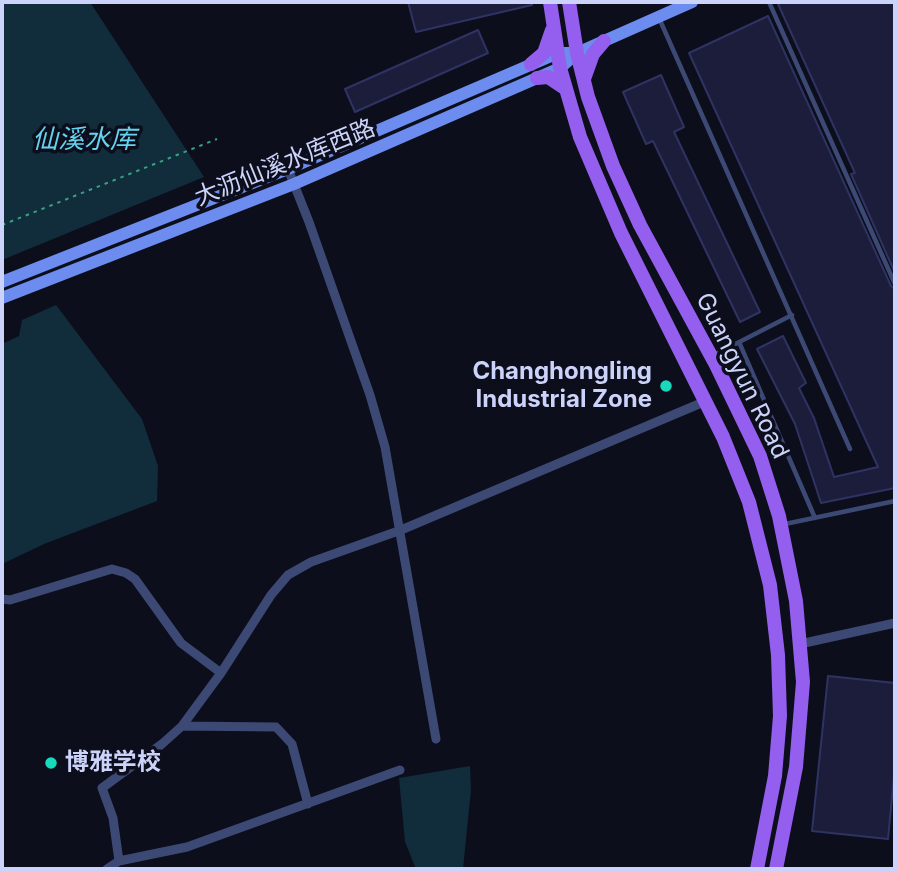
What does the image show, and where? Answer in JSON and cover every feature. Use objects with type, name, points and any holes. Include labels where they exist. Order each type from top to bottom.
[{"type":"main road","name":"Guangyun Road","points":[[550,2],[566,89],[594,173],[723,437],[749,502],[770,585],[778,655],[780,716],[775,776],[757,869]]},
{"type":"main road","name":"Guangyun Road","points":[[569,2],[577,53],[599,132],[640,225],[712,357],[760,456],[780,525],[796,601],[803,682],[796,767],[776,869]]},
{"type":"main road","points":[[571,21],[582,35],[592,40],[604,41]]},
{"type":"main road","points":[[553,25],[550,40],[534,71],[566,89]]},
{"type":"main road","points":[[584,80],[593,54],[604,41]]},
{"type":"street","points":[[2,282],[534,71],[692,2]]},
{"type":"street","name":"大沥仙溪水库西路","points":[[2,299],[294,184],[534,71]]},
{"type":"street","points":[[288,169],[370,395],[385,447],[436,739]]},
{"type":"street","points":[[119,861],[113,818],[102,788],[183,726],[271,595],[288,575],[311,562],[401,530],[705,401]]},
{"type":"street","points":[[2,599],[9,600],[112,569],[126,573],[135,579],[181,643],[221,673]]},
{"type":"street","points":[[800,644],[895,624]]},
{"type":"street","points":[[183,726],[276,727],[292,744],[308,804]]},
{"type":"street","points":[[107,869],[119,861],[187,846],[400,770]]},
{"type":"lane","points":[[769,2],[895,284]]},
{"type":"lane","points":[[658,17],[850,449]]},
{"type":"lane","points":[[712,357],[792,315]]},
{"type":"lane","points":[[739,342],[815,518]]},
{"type":"lane","points":[[780,525],[895,501]]},
{"type":"path","points":[[2,225],[217,139]]},
{"type":"water","name":"仙溪水库","points":[[2,2],[90,2],[204,177],[2,260]]},
{"type":"water","points":[[56,305],[142,419],[158,466],[157,501],[44,544],[2,564],[2,344],[19,336],[22,320]]},
{"type":"water","points":[[470,766],[471,790],[463,869],[416,869],[405,842],[399,778]]},
{"type":"building","points":[[408,2],[531,2],[532,5],[416,32]]},
{"type":"building","points":[[895,2],[895,273],[851,174],[855,173],[778,4]]},
{"type":"building","points":[[768,16],[891,286],[895,289],[895,488],[821,503],[795,424],[757,349],[783,336],[806,383],[799,388],[814,418],[834,477],[878,467],[689,53]]},
{"type":"building","points":[[478,30],[488,53],[355,112],[345,89]]},
{"type":"building","points":[[661,75],[684,127],[674,132],[760,312],[740,322],[653,141],[646,144],[623,92]]},
{"type":"building","points":[[828,676],[895,683],[895,765],[888,839],[812,831]]},
{"type":"place","name":"Changhongling Industrial Zone","points":[[666,386]]},
{"type":"place","name":"博雅学校","points":[[51,763]]}]
